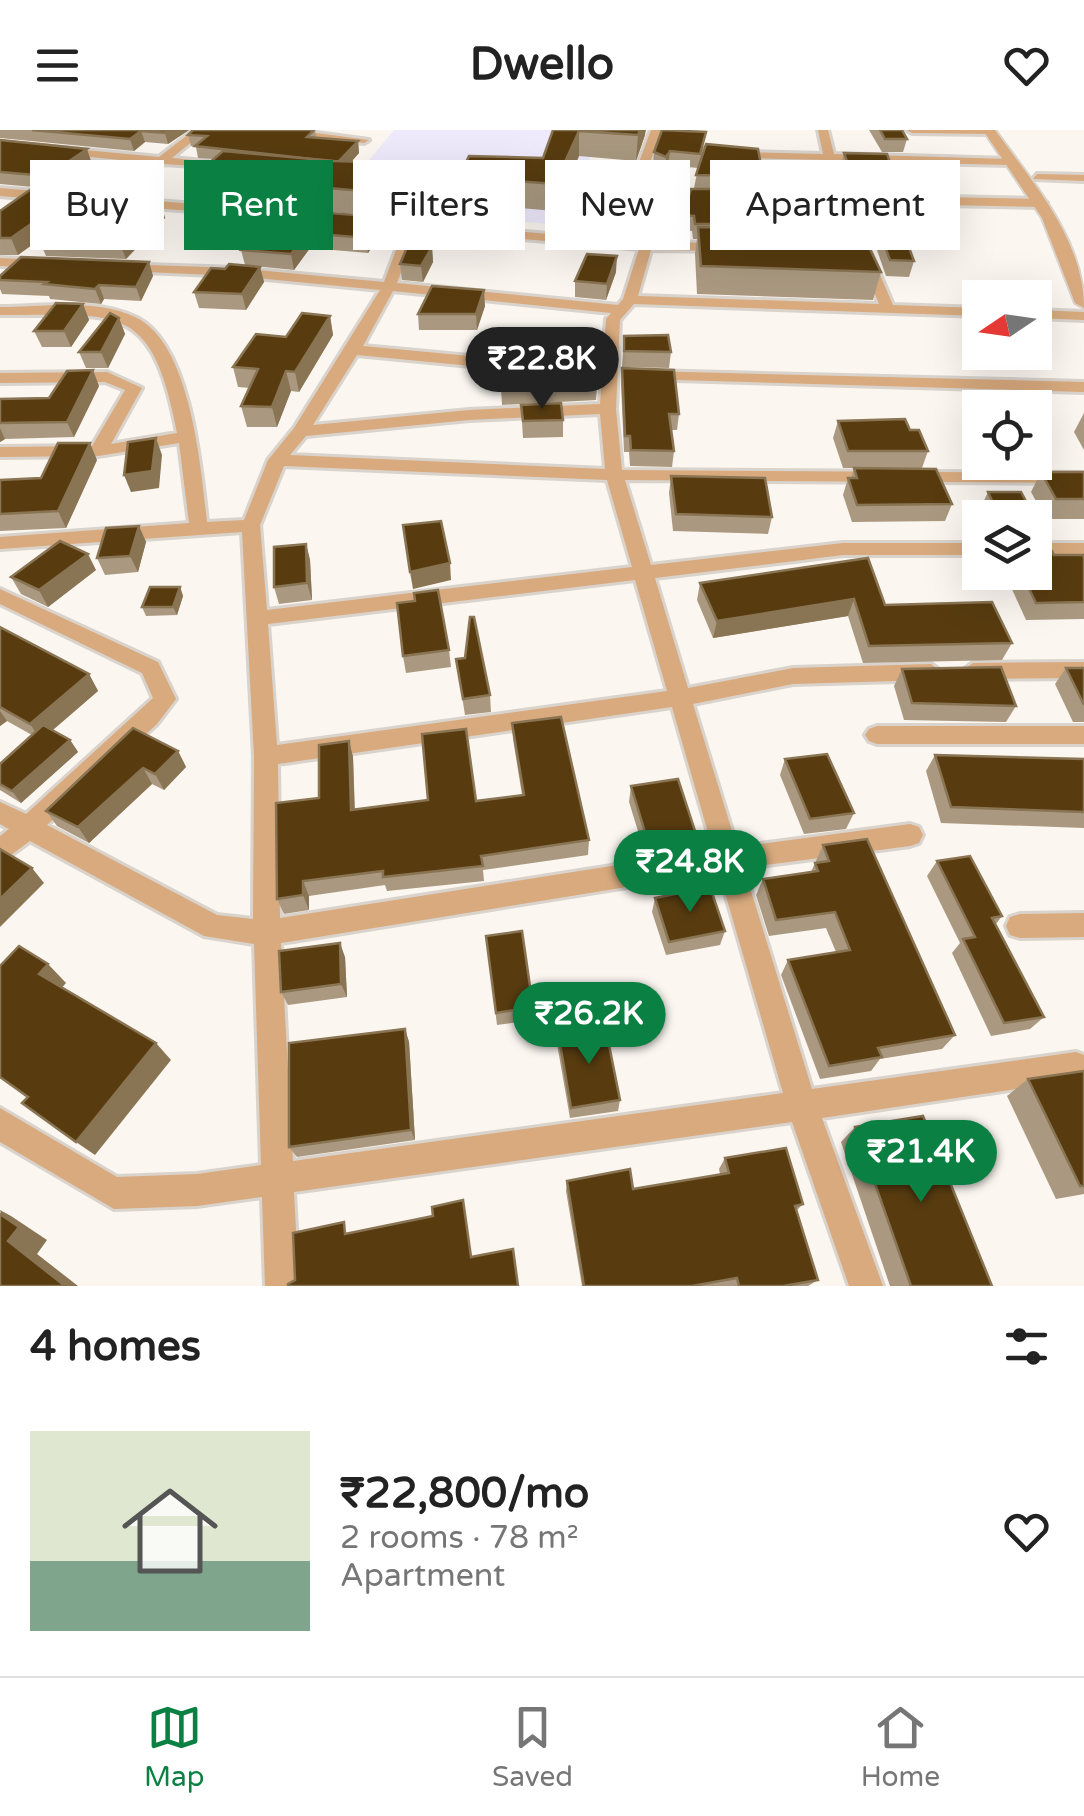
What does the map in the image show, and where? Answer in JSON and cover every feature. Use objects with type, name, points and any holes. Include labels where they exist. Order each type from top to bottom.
[{"type":"street","points":[[3,147],[34,130]]},
{"type":"street","points":[[3,147],[161,160],[200,130]]},
{"type":"street","points":[[261,130],[364,140]]},
{"type":"street","points":[[646,160],[656,130]]},
{"type":"street","points":[[823,130],[828,159]]},
{"type":"street","points":[[912,130],[993,130],[1037,177],[1065,218],[1084,269]]},
{"type":"street","points":[[993,130],[1010,162],[1041,203],[1084,302]]},
{"type":"street","points":[[742,155],[1010,162]]},
{"type":"street","points":[[1037,177],[1084,178]]},
{"type":"street","points":[[0,192],[30,194]]},
{"type":"street","points":[[960,201],[1041,203]]},
{"type":"street","points":[[336,220],[353,221]]},
{"type":"street","points":[[282,1286],[267,933],[266,756],[251,525],[277,460],[354,350],[389,286],[403,250]]},
{"type":"street","points":[[643,250],[624,305],[613,318],[608,408],[614,475],[802,1106],[866,1286]]},
{"type":"street","points":[[860,250],[888,308]]},
{"type":"street","points":[[17,269],[37,252]]},
{"type":"street","points":[[0,262],[17,269],[61,265]]},
{"type":"street","points":[[100,266],[236,272],[624,305],[962,311]]},
{"type":"street","points":[[0,311],[95,312],[136,322],[158,348],[172,380],[187,437],[199,531]]},
{"type":"street","points":[[1052,315],[1084,316]]},
{"type":"street","points":[[354,350],[533,367]]},
{"type":"street","points":[[610,375],[1084,387]]},
{"type":"street","points":[[0,378],[108,377],[134,388],[98,451]]},
{"type":"street","points":[[300,431],[469,415],[608,408]]},
{"type":"street","points":[[0,452],[98,451],[187,437]]},
{"type":"street","points":[[277,460],[614,475],[1084,478]]},
{"type":"street","points":[[0,543],[251,525]]},
{"type":"street","points":[[259,618],[843,549],[962,549]]},
{"type":"street","points":[[1052,549],[1084,549]]},
{"type":"street","points":[[0,596],[150,668],[165,699],[149,718],[0,852]]},
{"type":"street","points":[[266,756],[679,698],[793,676],[1084,670]]},
{"type":"street","points":[[877,735],[1084,735]]},
{"type":"street","points":[[0,812],[214,928],[267,933],[728,859],[910,835]]},
{"type":"street","points":[[1020,926],[1084,925]]},
{"type":"street","points":[[2,1129],[114,1193],[197,1190],[1076,1067]]},
{"type":"shaded area","points":[[394,130],[602,130],[589,160],[545,160],[545,224],[525,222],[525,160],[369,160]]},
{"type":"shaded area","points":[[353,179],[353,208],[333,204]]},
{"type":"building","points":[[32,130],[168,130],[141,131],[130,139]]},
{"type":"building","points":[[193,130],[314,130],[307,137],[358,141],[338,162],[195,146],[207,136],[188,135]]},
{"type":"building","points":[[553,130],[640,130],[638,135],[579,131],[566,160],[545,160],[545,183],[525,182],[525,160],[467,160],[469,156],[543,158]]},
{"type":"building","points":[[662,130],[706,132],[700,154],[670,151],[666,157],[654,152]]},
{"type":"building","points":[[880,130],[902,130],[907,139],[885,139]]},
{"type":"building","points":[[0,140],[87,149],[71,160],[30,160],[30,175],[0,172]]},
{"type":"building","points":[[706,144],[758,149],[760,160],[710,160],[710,175],[696,175]]},
{"type":"building","points":[[223,151],[323,160],[213,160]]},
{"type":"building","points":[[844,153],[887,154],[889,160],[846,160]]},
{"type":"building","points":[[333,161],[353,162],[353,190],[333,188]]},
{"type":"building","points":[[691,189],[710,189],[710,224],[695,224],[694,216],[690,216]]},
{"type":"building","points":[[30,190],[30,225],[11,238],[0,238],[0,211]]},
{"type":"building","points":[[333,213],[353,215],[353,237],[333,235]]},
{"type":"building","points":[[698,227],[710,227],[710,250],[870,250],[881,272],[701,266]]},
{"type":"building","points":[[241,250],[294,250],[291,254]]},
{"type":"building","points":[[406,250],[430,250],[421,266],[400,264]]},
{"type":"building","points":[[886,250],[910,250],[914,261],[890,260]]},
{"type":"building","points":[[587,254],[617,256],[607,284],[575,281]]},
{"type":"building","points":[[21,257],[149,262],[136,287],[99,285],[95,289],[0,280]]},
{"type":"building","points":[[229,264],[260,267],[242,294],[194,292],[211,268],[225,269]]},
{"type":"building","points":[[432,286],[484,290],[476,314],[418,314]]},
{"type":"building","points":[[56,303],[83,304],[64,331],[34,331]]},
{"type":"building","points":[[110,313],[119,318],[101,352],[79,352]]},
{"type":"building","points":[[302,313],[330,316],[295,372],[286,371],[272,407],[241,406],[258,369],[233,367],[256,334],[286,337]]},
{"type":"building","points":[[668,335],[671,352],[624,351],[624,336]]},
{"type":"building","points":[[512,360],[599,361],[597,384],[501,388]]},
{"type":"building","points":[[622,368],[674,370],[679,414],[669,414],[674,451],[631,450],[630,436],[625,436]]},
{"type":"building","points":[[93,370],[67,422],[0,423],[0,399],[49,398],[67,371]]},
{"type":"building","points":[[561,403],[563,420],[523,421],[521,405]]},
{"type":"building","points":[[905,419],[910,430],[919,430],[928,451],[848,451],[838,421]]},
{"type":"building","points":[[156,438],[152,471],[124,475],[128,442]]},
{"type":"building","points":[[58,443],[90,443],[58,511],[0,514],[0,480],[41,478]]},
{"type":"building","points":[[854,468],[936,469],[952,504],[857,505],[848,478],[857,478]]},
{"type":"building","points":[[1052,472],[1084,472],[1084,499],[1056,499],[1045,480],[1052,480]]},
{"type":"building","points":[[671,476],[765,478],[772,517],[676,514]]},
{"type":"building","points":[[988,492],[1021,492],[1025,500],[992,500]]},
{"type":"building","points":[[441,521],[450,563],[410,572],[403,525]]},
{"type":"building","points":[[139,526],[130,556],[97,558],[106,528]]},
{"type":"building","points":[[60,541],[88,554],[39,590],[11,577]]},
{"type":"building","points":[[306,544],[307,583],[274,587],[274,547]]},
{"type":"building","points":[[1052,551],[1054,555],[1083,555],[1084,602],[1036,603],[1030,590],[1052,590]]},
{"type":"building","points":[[868,558],[885,605],[992,602],[1012,643],[869,646],[854,599],[717,621],[700,583]]},
{"type":"building","points":[[150,587],[180,587],[173,607],[142,607]]},
{"type":"building","points":[[438,590],[449,650],[403,656],[397,603],[415,601],[414,593]]},
{"type":"building","points":[[470,617],[474,617],[490,695],[463,699],[456,659],[465,658]]},
{"type":"building","points":[[0,627],[89,674],[30,724],[0,707]]},
{"type":"building","points":[[1001,667],[1016,706],[912,703],[902,669]]},
{"type":"building","points":[[1066,668],[1084,668],[1084,705]]},
{"type":"building","points":[[561,717],[589,840],[481,856],[483,866],[383,877],[383,871],[303,881],[303,895],[277,899],[276,803],[319,798],[319,745],[349,741],[351,810],[428,800],[422,734],[466,729],[476,801],[524,795],[512,723]]},
{"type":"building","points":[[43,725],[70,740],[12,791],[0,784],[0,764]]},
{"type":"building","points":[[133,728],[178,751],[155,774],[143,768],[78,827],[46,811]]},
{"type":"building","points":[[827,754],[854,813],[810,819],[785,759]]},
{"type":"building","points":[[935,755],[1084,759],[1084,812],[951,807]]},
{"type":"building","points":[[678,779],[696,834],[648,842],[631,786]]},
{"type":"building","points":[[867,839],[955,1035],[878,1048],[882,1057],[829,1066],[788,960],[850,950],[835,912],[776,920],[763,879],[818,871],[815,863],[829,861],[823,845]]},
{"type":"building","points":[[0,849],[32,868],[0,899]]},
{"type":"building","points":[[970,856],[1002,916],[992,918],[1044,1017],[1004,1023],[963,939],[975,937],[937,861]]},
{"type":"building","points":[[710,887],[725,931],[669,942],[655,898]]},
{"type":"building","points":[[522,931],[533,1007],[496,1013],[486,936]]},
{"type":"building","points":[[340,943],[341,984],[281,992],[279,951]]},
{"type":"building","points":[[19,946],[48,964],[39,974],[156,1043],[76,1142],[22,1103],[28,1097],[0,1077],[0,966]]},
{"type":"building","points":[[605,1025],[620,1100],[571,1108],[558,1032]]},
{"type":"building","points":[[405,1029],[411,1130],[289,1147],[289,1043]]},
{"type":"building","points":[[1084,1071],[1084,1186],[1080,1186],[1028,1079]]},
{"type":"building","points":[[923,1116],[992,1286],[911,1286],[855,1127]]},
{"type":"building","points":[[786,1148],[803,1204],[795,1206],[818,1280],[783,1286],[739,1286],[737,1278],[692,1286],[584,1286],[567,1181],[630,1169],[633,1189],[729,1173],[725,1158]]},
{"type":"building","points":[[463,1200],[471,1257],[513,1249],[518,1286],[288,1286],[295,1280],[293,1233],[344,1222],[345,1234],[433,1216],[432,1207]]},
{"type":"building","points":[[0,1214],[19,1227],[8,1241],[65,1286],[0,1286]]}]
